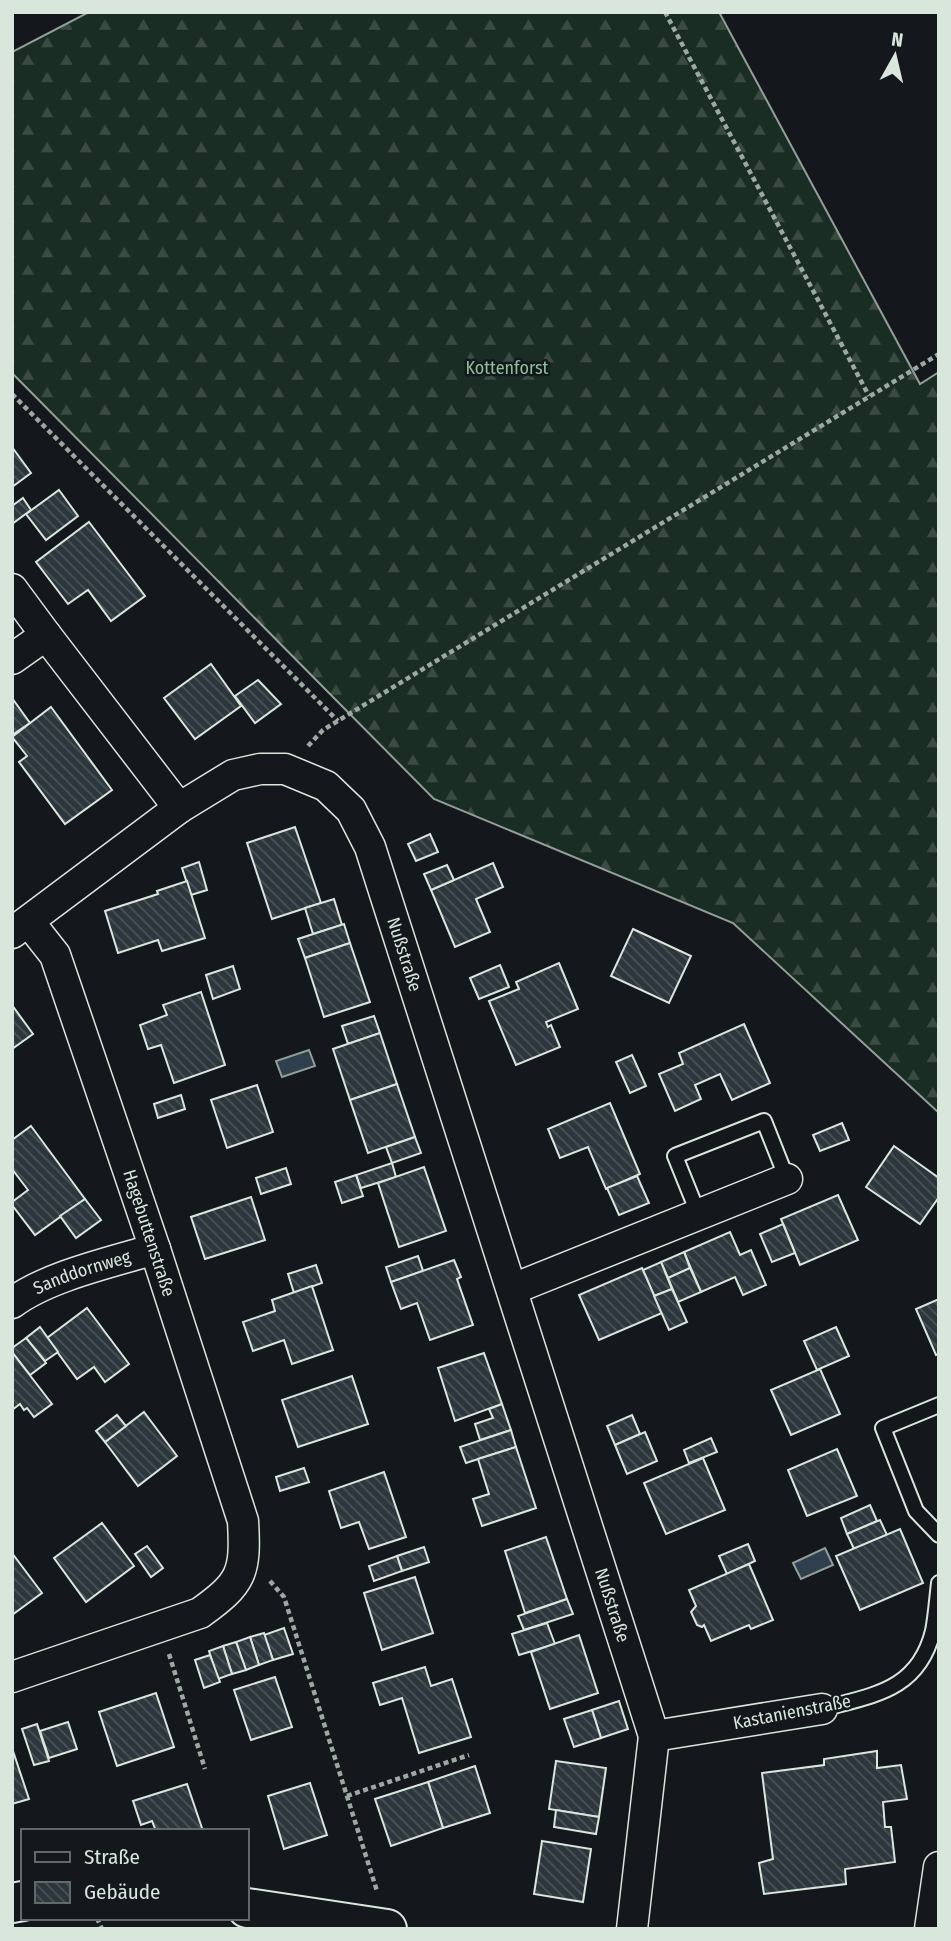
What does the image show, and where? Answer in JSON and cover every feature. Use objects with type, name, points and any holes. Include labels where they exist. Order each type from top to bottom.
[{"type":"street","points":[[12,589],[179,808]]},
{"type":"street","points":[[12,659],[46,635]]},
{"type":"street","name":"Nußstraße","points":[[20,928],[179,808],[233,775],[260,769],[285,769],[326,786],[351,810],[370,847],[654,1736],[632,1929]]},
{"type":"street","name":"Hagebuttenstraße","points":[[12,1677],[200,1613],[224,1595],[238,1579],[245,1554],[243,1521],[155,1249],[55,955],[20,928]]},
{"type":"street","points":[[513,1289],[787,1179]]},
{"type":"street","name":"Sanddornweg","points":[[12,1303],[24,1294],[75,1274],[155,1249]]},
{"type":"street","name":"Kastanienstraße","points":[[654,1736],[822,1709]]},
{"type":"street","points":[[930,1929],[939,1867]]},
{"type":"street","points":[[248,1908],[387,1929]]},
{"type":"lane","points":[[698,1213],[675,1156],[764,1121],[787,1179]]},
{"type":"lane","points":[[939,1405],[883,1428],[916,1511],[939,1535]]},
{"type":"lane","name":"Kastanienstraße","points":[[822,1709],[884,1692],[906,1680],[925,1656],[933,1630],[939,1583]]},
{"type":"path","points":[[665,12],[869,396]]},
{"type":"path","points":[[285,769],[323,730],[939,354]]},
{"type":"path","points":[[12,394],[338,721]]},
{"type":"path","points":[[245,1554],[284,1597],[377,1892]]},
{"type":"path","points":[[160,1627],[205,1769]]},
{"type":"path","points":[[346,1796],[469,1755]]},
{"type":"green space","name":"Kottenforst","points":[[89,12],[719,12],[920,384],[939,372],[939,1113],[733,923],[434,799],[12,373],[12,52]]},
{"type":"water","points":[[309,1050],[315,1066],[282,1077],[276,1061]]},
{"type":"water","points":[[825,1548],[833,1565],[801,1579],[793,1563]]},
{"type":"building","points":[[12,447],[31,473],[12,487]]},
{"type":"building","points":[[59,490],[78,516],[46,540],[26,514]]},
{"type":"building","points":[[23,498],[31,510],[12,524],[12,506]]},
{"type":"building","points":[[89,522],[145,596],[111,621],[88,590],[68,604],[36,562]]},
{"type":"building","points":[[211,664],[241,706],[195,739],[164,698]]},
{"type":"building","points":[[258,680],[281,704],[255,723],[235,696]]},
{"type":"building","points":[[12,698],[30,723],[12,735]]},
{"type":"building","points":[[51,707],[112,790],[65,824],[19,762],[27,756],[12,737]]},
{"type":"building","points":[[295,827],[321,903],[272,919],[247,843]]},
{"type":"building","points":[[430,834],[438,852],[416,861],[408,844]]},
{"type":"building","points":[[199,862],[207,890],[191,895],[182,868]]},
{"type":"building","points":[[493,863],[503,887],[476,899],[490,932],[455,947],[431,890]]},
{"type":"building","points":[[447,865],[454,880],[431,890],[424,874]]},
{"type":"building","points":[[187,881],[205,938],[162,951],[158,940],[118,953],[105,911],[158,894],[157,891]]},
{"type":"building","points":[[334,899],[342,925],[313,934],[305,908]]},
{"type":"building","points":[[344,924],[350,943],[305,958],[298,939]]},
{"type":"building","points":[[633,929],[691,956],[669,1003],[611,976]]},
{"type":"building","points":[[350,943],[370,1002],[324,1017],[305,958]]},
{"type":"building","points":[[559,963],[578,1009],[546,1022],[548,1027],[551,1025],[560,1047],[516,1065],[489,1001],[519,989],[516,982]]},
{"type":"building","points":[[500,965],[509,987],[479,999],[470,978]]},
{"type":"building","points":[[233,966],[240,989],[213,999],[206,975]]},
{"type":"building","points":[[201,992],[225,1065],[174,1083],[161,1045],[148,1049],[140,1025],[167,1015],[163,1005]]},
{"type":"building","points":[[12,1005],[33,1034],[12,1049]]},
{"type":"building","points":[[374,1016],[380,1033],[348,1044],[342,1026]]},
{"type":"building","points":[[744,1024],[770,1083],[732,1100],[720,1074],[695,1085],[701,1099],[675,1111],[659,1074],[683,1064],[679,1053]]},
{"type":"building","points":[[380,1033],[397,1084],[350,1100],[333,1049]]},
{"type":"building","points":[[632,1055],[646,1086],[630,1093],[616,1062]]},
{"type":"building","points":[[397,1084],[415,1137],[368,1153],[350,1100]]},
{"type":"building","points":[[257,1085],[273,1132],[227,1148],[211,1100]]},
{"type":"building","points":[[181,1095],[185,1109],[158,1118],[154,1104]]},
{"type":"building","points":[[610,1103],[640,1174],[606,1189],[588,1147],[560,1158],[548,1129]]},
{"type":"building","points":[[842,1123],[849,1140],[820,1151],[813,1135]]},
{"type":"building","points":[[31,1126],[85,1199],[35,1235],[12,1205],[12,1202],[28,1190],[12,1169],[12,1140]]},
{"type":"building","points":[[415,1137],[421,1153],[392,1163],[386,1147]]},
{"type":"building","points":[[894,1146],[939,1178],[939,1197],[920,1224],[866,1187]]},
{"type":"building","points":[[392,1163],[396,1177],[361,1188],[356,1175]]},
{"type":"building","points":[[424,1167],[446,1231],[399,1247],[378,1183]]},
{"type":"building","points":[[286,1168],[291,1184],[261,1194],[256,1178]]},
{"type":"building","points":[[356,1175],[363,1196],[342,1203],[335,1182]]},
{"type":"building","points":[[637,1176],[649,1203],[619,1215],[607,1188]]},
{"type":"building","points":[[838,1195],[858,1240],[800,1265],[781,1219]]},
{"type":"building","points":[[251,1197],[265,1240],[205,1259],[191,1217]]},
{"type":"building","points":[[85,1199],[101,1220],[76,1238],[60,1216]]},
{"type":"building","points":[[783,1224],[795,1253],[772,1262],[760,1234]]},
{"type":"building","points":[[730,1232],[740,1255],[751,1250],[766,1285],[743,1295],[735,1277],[701,1292],[684,1252]]},
{"type":"building","points":[[684,1252],[690,1268],[668,1278],[661,1262]]},
{"type":"building","points":[[418,1256],[423,1271],[391,1282],[386,1267]]},
{"type":"building","points":[[454,1260],[461,1277],[457,1279],[473,1325],[430,1340],[417,1303],[401,1309],[391,1282]]},
{"type":"building","points":[[661,1262],[672,1289],[654,1296],[643,1270]]},
{"type":"building","points":[[316,1265],[322,1283],[294,1293],[288,1274]]},
{"type":"building","points":[[642,1268],[662,1313],[599,1340],[579,1295]]},
{"type":"building","points":[[690,1268],[701,1292],[678,1302],[668,1278]]},
{"type":"building","points":[[312,1286],[333,1350],[292,1364],[284,1340],[253,1351],[243,1322],[275,1311],[272,1300]]},
{"type":"building","points":[[672,1289],[687,1322],[669,1330],[654,1296]]},
{"type":"building","points":[[939,1299],[939,1354],[936,1355],[916,1309]]},
{"type":"building","points":[[87,1308],[129,1364],[105,1382],[94,1367],[77,1379],[47,1338]]},
{"type":"building","points":[[40,1327],[58,1352],[45,1361],[26,1338]]},
{"type":"building","points":[[836,1327],[849,1356],[817,1370],[804,1341]]},
{"type":"building","points":[[26,1338],[46,1363],[30,1375],[12,1352],[12,1348]]},
{"type":"building","points":[[12,1352],[52,1404],[34,1417],[20,1404],[12,1410]]},
{"type":"building","points":[[484,1353],[502,1404],[455,1421],[438,1368]]},
{"type":"building","points":[[820,1369],[840,1414],[791,1435],[771,1390]]},
{"type":"building","points":[[352,1376],[368,1424],[298,1447],[282,1400]]},
{"type":"building","points":[[502,1404],[511,1430],[480,1440],[475,1424],[493,1418],[489,1409]]},
{"type":"building","points":[[144,1412],[177,1456],[138,1486],[105,1442]]},
{"type":"building","points":[[117,1415],[126,1426],[105,1442],[96,1431]]},
{"type":"building","points":[[632,1415],[640,1434],[615,1445],[607,1426]]},
{"type":"building","points":[[511,1430],[516,1447],[466,1463],[460,1447]]},
{"type":"building","points":[[645,1432],[657,1461],[627,1474],[615,1445]]},
{"type":"building","points":[[711,1438],[717,1452],[689,1463],[684,1450]]},
{"type":"building","points":[[516,1447],[536,1508],[482,1526],[473,1499],[489,1494],[478,1459]]},
{"type":"building","points":[[837,1449],[857,1496],[807,1516],[788,1470]]},
{"type":"building","points":[[703,1458],[725,1510],[666,1534],[644,1483]]},
{"type":"building","points":[[304,1468],[309,1482],[280,1491],[276,1477]]},
{"type":"building","points":[[384,1472],[406,1537],[369,1549],[359,1522],[341,1528],[329,1491]]},
{"type":"building","points":[[870,1505],[877,1521],[847,1534],[841,1518]]},
{"type":"building","points":[[880,1520],[887,1535],[854,1549],[847,1534]]},
{"type":"building","points":[[102,1523],[134,1566],[86,1602],[54,1558]]},
{"type":"building","points":[[900,1529],[923,1583],[860,1610],[836,1556]]},
{"type":"building","points":[[546,1537],[567,1599],[525,1613],[505,1551]]},
{"type":"building","points":[[748,1544],[755,1561],[727,1574],[719,1556]]},
{"type":"building","points":[[147,1546],[163,1568],[151,1577],[135,1554]]},
{"type":"building","points":[[424,1547],[429,1562],[402,1571],[397,1556]]},
{"type":"building","points":[[12,1553],[42,1593],[12,1615]]},
{"type":"building","points":[[397,1556],[402,1571],[374,1581],[369,1566]]},
{"type":"building","points":[[749,1564],[773,1620],[751,1629],[749,1625],[711,1641],[704,1625],[697,1625],[691,1612],[696,1606],[689,1590]]},
{"type":"building","points":[[415,1577],[433,1633],[382,1650],[364,1593]]},
{"type":"building","points":[[567,1599],[573,1614],[524,1630],[518,1616]]},
{"type":"building","points":[[547,1623],[555,1644],[519,1655],[512,1634]]},
{"type":"building","points":[[284,1628],[293,1654],[273,1660],[264,1635]]},
{"type":"building","points":[[264,1633],[273,1660],[259,1665],[250,1637]]},
{"type":"building","points":[[579,1635],[598,1693],[550,1709],[531,1652]]},
{"type":"building","points":[[250,1637],[259,1665],[246,1670],[236,1642]]},
{"type":"building","points":[[236,1642],[246,1670],[232,1674],[223,1646]]},
{"type":"building","points":[[223,1646],[232,1674],[218,1679],[209,1651]]},
{"type":"building","points":[[210,1655],[220,1682],[204,1688],[195,1660]]},
{"type":"building","points":[[425,1667],[431,1686],[452,1679],[471,1737],[419,1753],[402,1698],[380,1705],[373,1683]]},
{"type":"building","points":[[275,1677],[292,1727],[251,1740],[234,1690]]},
{"type":"building","points":[[156,1693],[174,1747],[117,1766],[99,1712]]},
{"type":"building","points":[[619,1701],[628,1729],[601,1738],[592,1710]]},
{"type":"building","points":[[592,1710],[601,1738],[574,1747],[564,1719]]},
{"type":"building","points":[[68,1722],[77,1749],[49,1758],[40,1731]]},
{"type":"building","points":[[37,1724],[49,1761],[34,1765],[22,1729]]},
{"type":"building","points":[[12,1748],[29,1799],[12,1804]]},
{"type":"building","points":[[877,1751],[877,1768],[901,1765],[907,1799],[883,1802],[885,1827],[891,1827],[895,1862],[845,1869],[846,1884],[764,1894],[759,1863],[773,1859],[762,1773],[824,1765],[824,1759]]},
{"type":"building","points":[[556,1761],[606,1768],[599,1817],[549,1809]]},
{"type":"building","points":[[475,1766],[490,1813],[443,1828],[428,1782]]},
{"type":"building","points":[[428,1782],[443,1828],[391,1846],[375,1799]]},
{"type":"building","points":[[310,1783],[327,1835],[284,1849],[268,1796]]},
{"type":"building","points":[[187,1784],[202,1829],[155,1829],[152,1821],[141,1825],[133,1801]]},
{"type":"building","points":[[556,1810],[599,1817],[596,1834],[554,1827]]},
{"type":"building","points":[[542,1841],[591,1849],[583,1902],[534,1894]]}]
